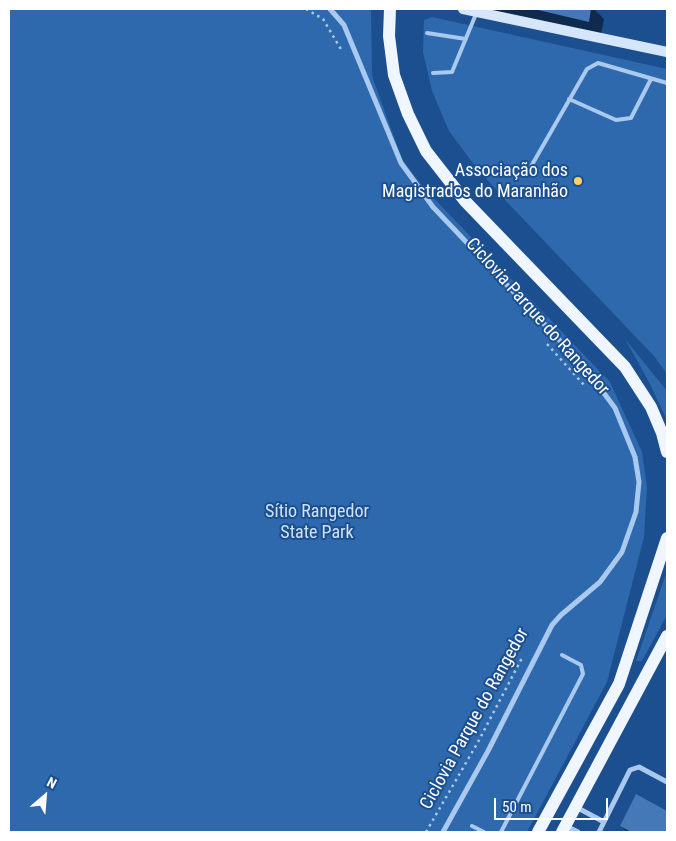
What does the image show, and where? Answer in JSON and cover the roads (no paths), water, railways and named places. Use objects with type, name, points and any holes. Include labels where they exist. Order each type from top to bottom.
[{"type":"main road","points":[[390,9],[389,36],[394,75],[408,114],[426,151],[465,201],[630,374],[658,421],[667,452]]},
{"type":"main road","points":[[463,9],[667,52]]},
{"type":"main road","points":[[538,832],[619,684],[666,544]]},
{"type":"main road","points":[[564,829],[667,636]]},
{"type":"street","points":[[330,9],[344,25],[401,163],[434,207],[583,365],[610,400],[635,457],[639,482],[636,512],[622,552],[600,582],[561,614],[552,625],[488,751],[443,832]]},
{"type":"street","points":[[599,832],[630,770],[639,767],[667,782]]},
{"type":"street","points":[[576,807],[604,822]]},
{"type":"street","points":[[564,829],[578,832]]},
{"type":"lane","points":[[433,73],[452,72],[477,12]]},
{"type":"lane","points":[[427,33],[466,39]]},
{"type":"lane","points":[[529,170],[587,69],[598,63],[667,83]]},
{"type":"lane","points":[[569,99],[616,120],[631,118],[651,79]]},
{"type":"lane","points":[[500,832],[583,674],[581,665],[562,655]]},
{"type":"lane","points":[[472,826],[484,832]]},
{"type":"place","name":"Associação dos Magistrados do Maranhão","points":[[578,181]]},
{"type":"park label","name":"Sítio Rangedor State Park","points":[[317,522]]}]
